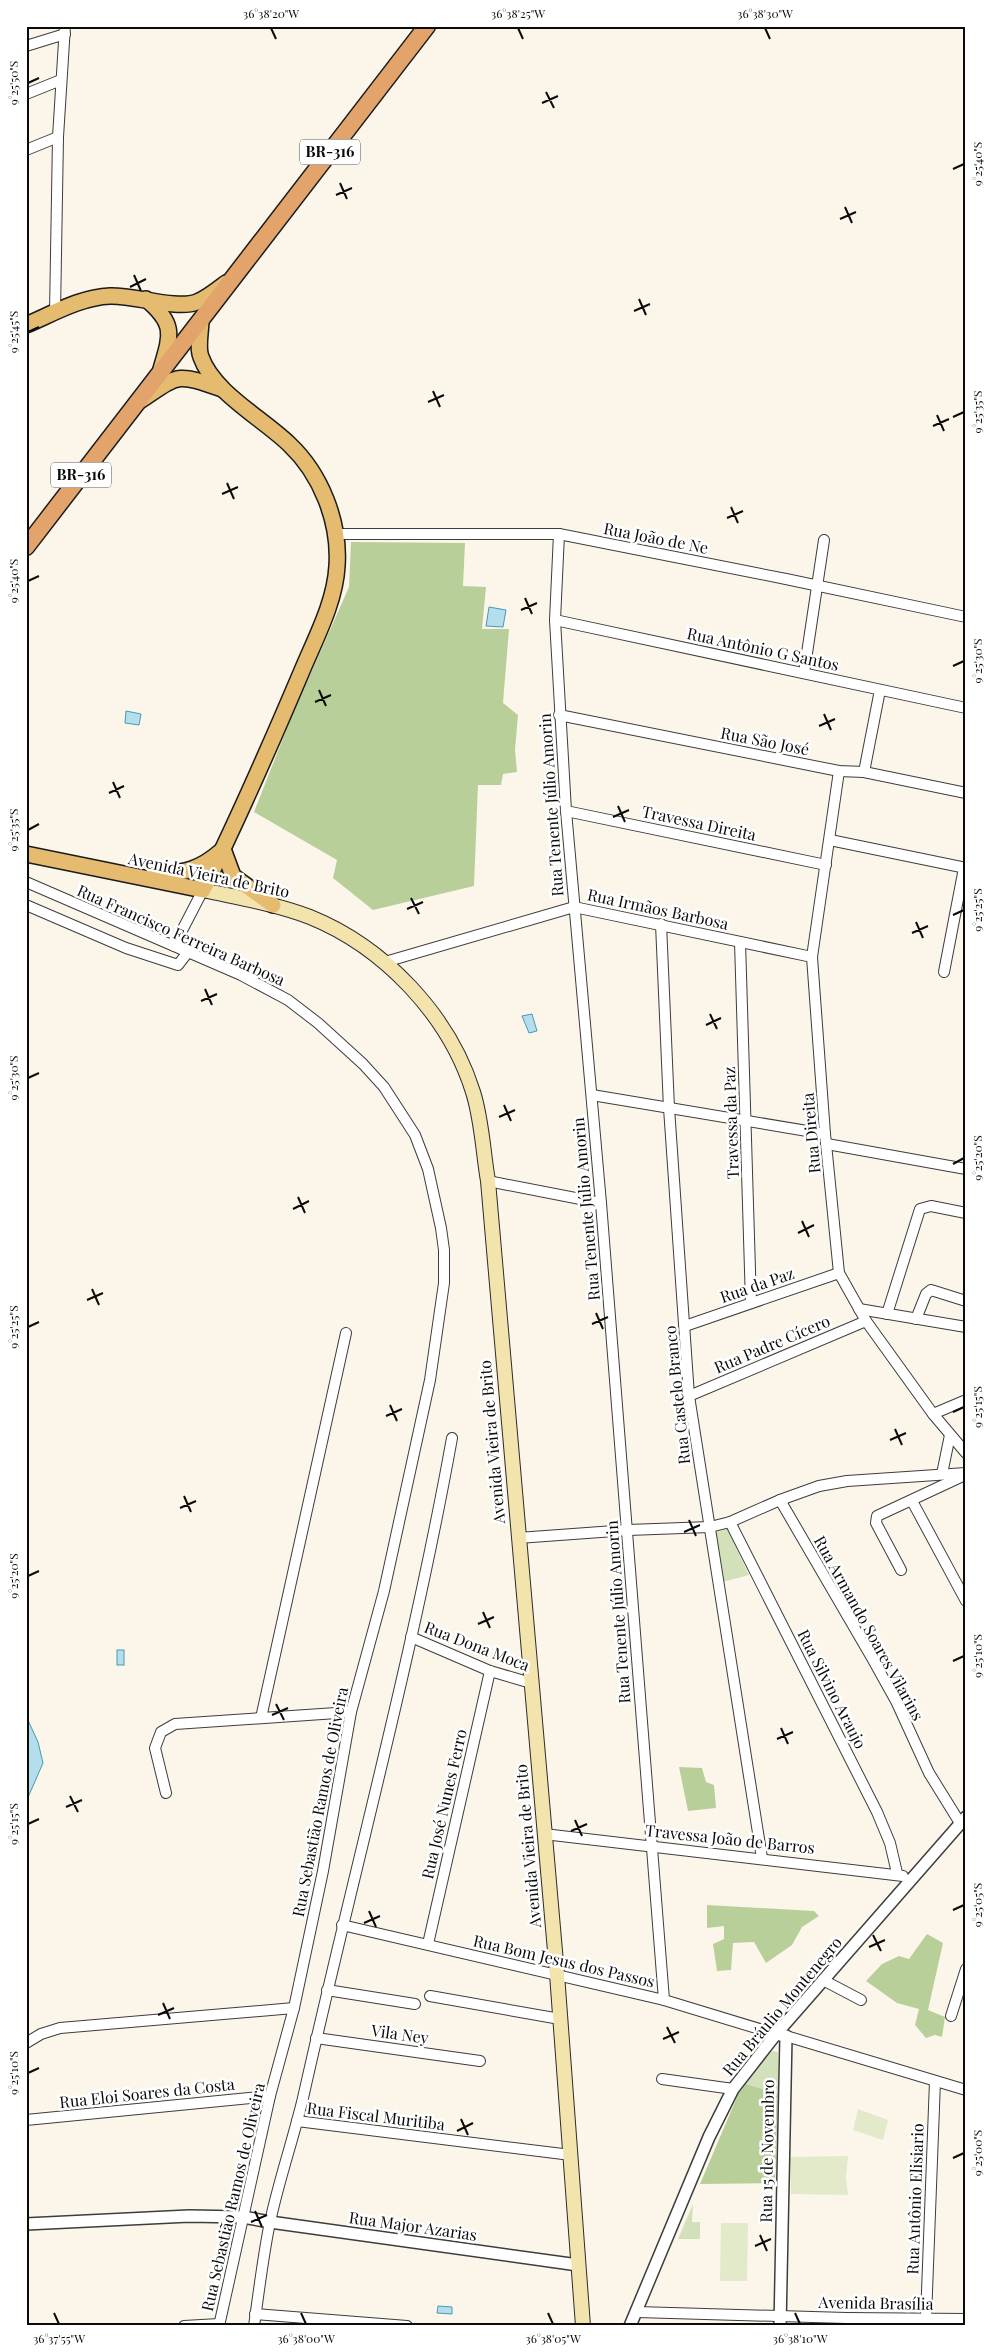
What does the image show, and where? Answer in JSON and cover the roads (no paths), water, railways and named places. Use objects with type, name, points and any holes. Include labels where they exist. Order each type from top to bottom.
[{"type":"highway","name":"BR-316","points":[[26,547],[427,26]]},
{"type":"main road","points":[[26,325],[85,301],[109,296],[184,305],[197,302],[234,278]]},
{"type":"main road","points":[[146,299],[165,318],[170,329],[170,340],[160,372]]},
{"type":"main road","points":[[201,320],[200,355],[208,372],[223,389],[290,445],[314,473],[328,507],[335,534],[337,566],[326,611],[271,744],[204,890]]},
{"type":"main road","points":[[136,404],[177,378],[188,377],[223,389]]},
{"type":"main road","points":[[135,878],[189,872],[201,867],[224,849]]},
{"type":"main road","points":[[224,849],[233,876],[273,905]]},
{"type":"main road","name":"Avenida Vieira de Brito","points":[[26,854],[273,905],[312,918],[347,936],[385,962],[424,1003],[444,1030],[473,1090],[478,1109],[488,1181],[557,1974],[583,2326]]},
{"type":"street","points":[[26,46],[65,30],[58,138],[55,313]]},
{"type":"street","points":[[26,94],[61,80]]},
{"type":"street","points":[[26,150],[58,138]]},
{"type":"street","name":"Rua João de Ne","points":[[335,534],[560,534],[816,585],[966,618]]},
{"type":"street","name":"Rua Tenente Júlio Amorin","points":[[560,534],[554,620],[559,715],[628,1530],[641,1725],[664,2000]]},
{"type":"street","points":[[804,673],[824,540]]},
{"type":"street","name":"Rua Antônio G Santos","points":[[554,620],[966,708]]},
{"type":"street","points":[[864,772],[880,690]]},
{"type":"street","name":"Rua São José","points":[[559,715],[839,771],[864,772],[966,794]]},
{"type":"street","name":"Rua Direita","points":[[839,771],[812,956],[826,1139],[839,1273],[866,1321],[932,1414],[966,1453]]},
{"type":"street","name":"Travessa Direita","points":[[566,811],[826,865]]},
{"type":"street","points":[[830,840],[965,868],[944,972]]},
{"type":"street","name":"Rua Francisco Ferreira Barbosa","points":[[26,882],[241,975],[288,1000],[350,1052],[384,1086],[415,1135],[428,1168],[441,1228],[444,1283]]},
{"type":"street","points":[[174,946],[204,890]]},
{"type":"street","points":[[26,905],[126,948],[178,966],[188,952]]},
{"type":"street","name":"Rua Irmãos Barbosa","points":[[385,962],[574,906],[812,956]]},
{"type":"street","name":"Rua Castelo Branco","points":[[661,924],[669,1108],[689,1396],[762,1858]]},
{"type":"street","name":"Travessa da Paz","points":[[740,942],[751,1303]]},
{"type":"street","points":[[592,1095],[746,1121],[966,1169]]},
{"type":"street","points":[[488,1181],[601,1203]]},
{"type":"street","points":[[887,1314],[920,1209],[931,1206],[966,1213]]},
{"type":"street","name":"Rua da Paz","points":[[685,1326],[839,1273]]},
{"type":"street","name":"Rua Sebastião Ramos de Oliveira","points":[[219,2325],[270,2096],[294,2008],[323,1871],[351,1712],[384,1591],[430,1380],[444,1283]]},
{"type":"street","points":[[916,1319],[926,1294],[931,1290],[966,1301]]},
{"type":"street","points":[[859,1310],[966,1327]]},
{"type":"street","name":"Rua Padre Cícero","points":[[689,1396],[866,1321]]},
{"type":"street","points":[[261,1718],[346,1333]]},
{"type":"street","points":[[932,1414],[966,1400]]},
{"type":"street","points":[[942,1474],[950,1435]]},
{"type":"street","points":[[254,2326],[270,2222],[297,2121],[342,1925],[394,1717],[411,1636],[432,1551],[452,1438]]},
{"type":"street","points":[[518,1538],[628,1530],[710,1527],[730,1522],[780,1500],[819,1486],[847,1480],[966,1474]]},
{"type":"street","points":[[901,1570],[876,1520],[877,1516],[966,1474]]},
{"type":"street","name":"Rua Armando Soares Vilarins","points":[[780,1500],[896,1701],[929,1773],[963,1820]]},
{"type":"street","points":[[912,1500],[966,1602]]},
{"type":"street","name":"Rua Silvino Araujo","points":[[730,1522],[877,1812],[890,1843],[897,1874]]},
{"type":"street","name":"Rua Dona Moca","points":[[411,1636],[490,1671],[531,1683]]},
{"type":"street","name":"Rua José Nunes Ferro","points":[[428,1944],[490,1671]]},
{"type":"street","points":[[166,1793],[155,1748],[161,1732],[175,1724],[351,1712]]},
{"type":"street","name":"Rua Bráulio Montenegro","points":[[630,2326],[709,2137],[732,2089],[781,2035],[823,1980],[963,1820]]},
{"type":"street","name":"Travessa João de Barros","points":[[544,1834],[897,1874],[911,1879]]},
{"type":"street","name":"Rua Bom Jesus dos Passos","points":[[342,1925],[664,2000],[966,2090]]},
{"type":"street","points":[[952,2016],[961,2003],[966,1969]]},
{"type":"street","points":[[823,1980],[862,2000]]},
{"type":"street","points":[[327,1990],[415,2004]]},
{"type":"street","points":[[430,1996],[560,2019]]},
{"type":"street","points":[[26,2043],[41,2034],[60,2028],[294,2008]]},
{"type":"street","name":"Rua 15 de Novembro","points":[[780,2321],[781,2035]]},
{"type":"street","name":"Vila Ney","points":[[316,2038],[480,2060]]},
{"type":"street","points":[[662,2079],[732,2089]]},
{"type":"street","name":"Rua Antônio Elisiario","points":[[926,2318],[935,2081]]},
{"type":"street","name":"Rua Eloi Soares da Costa","points":[[26,2120],[270,2096]]},
{"type":"street","name":"Rua Fiscal Muritiba","points":[[297,2121],[571,2156]]},
{"type":"street","name":"Rua Major Azarias","points":[[26,2224],[189,2216],[243,2217],[578,2265]]},
{"type":"street","name":"Avenida Brasília","points":[[637,2312],[780,2321],[908,2322],[926,2318],[966,2319]]},
{"type":"street","points":[[255,2314],[407,2326]]},
{"type":"street","points":[[184,2326],[219,2325]]},
{"type":"water","points":[[489,607],[506,610],[503,627],[486,626]]},
{"type":"water","points":[[126,711],[141,714],[139,725],[125,723]]},
{"type":"water","points":[[532,1014],[537,1031],[529,1033],[522,1016]]},
{"type":"water","points":[[117,1650],[124,1650],[124,1665],[117,1665]]},
{"type":"water","points":[[26,1716],[38,1742],[43,1763],[26,1802]]},
{"type":"water","points":[[438,2306],[452,2307],[452,2314],[437,2313]]}]
